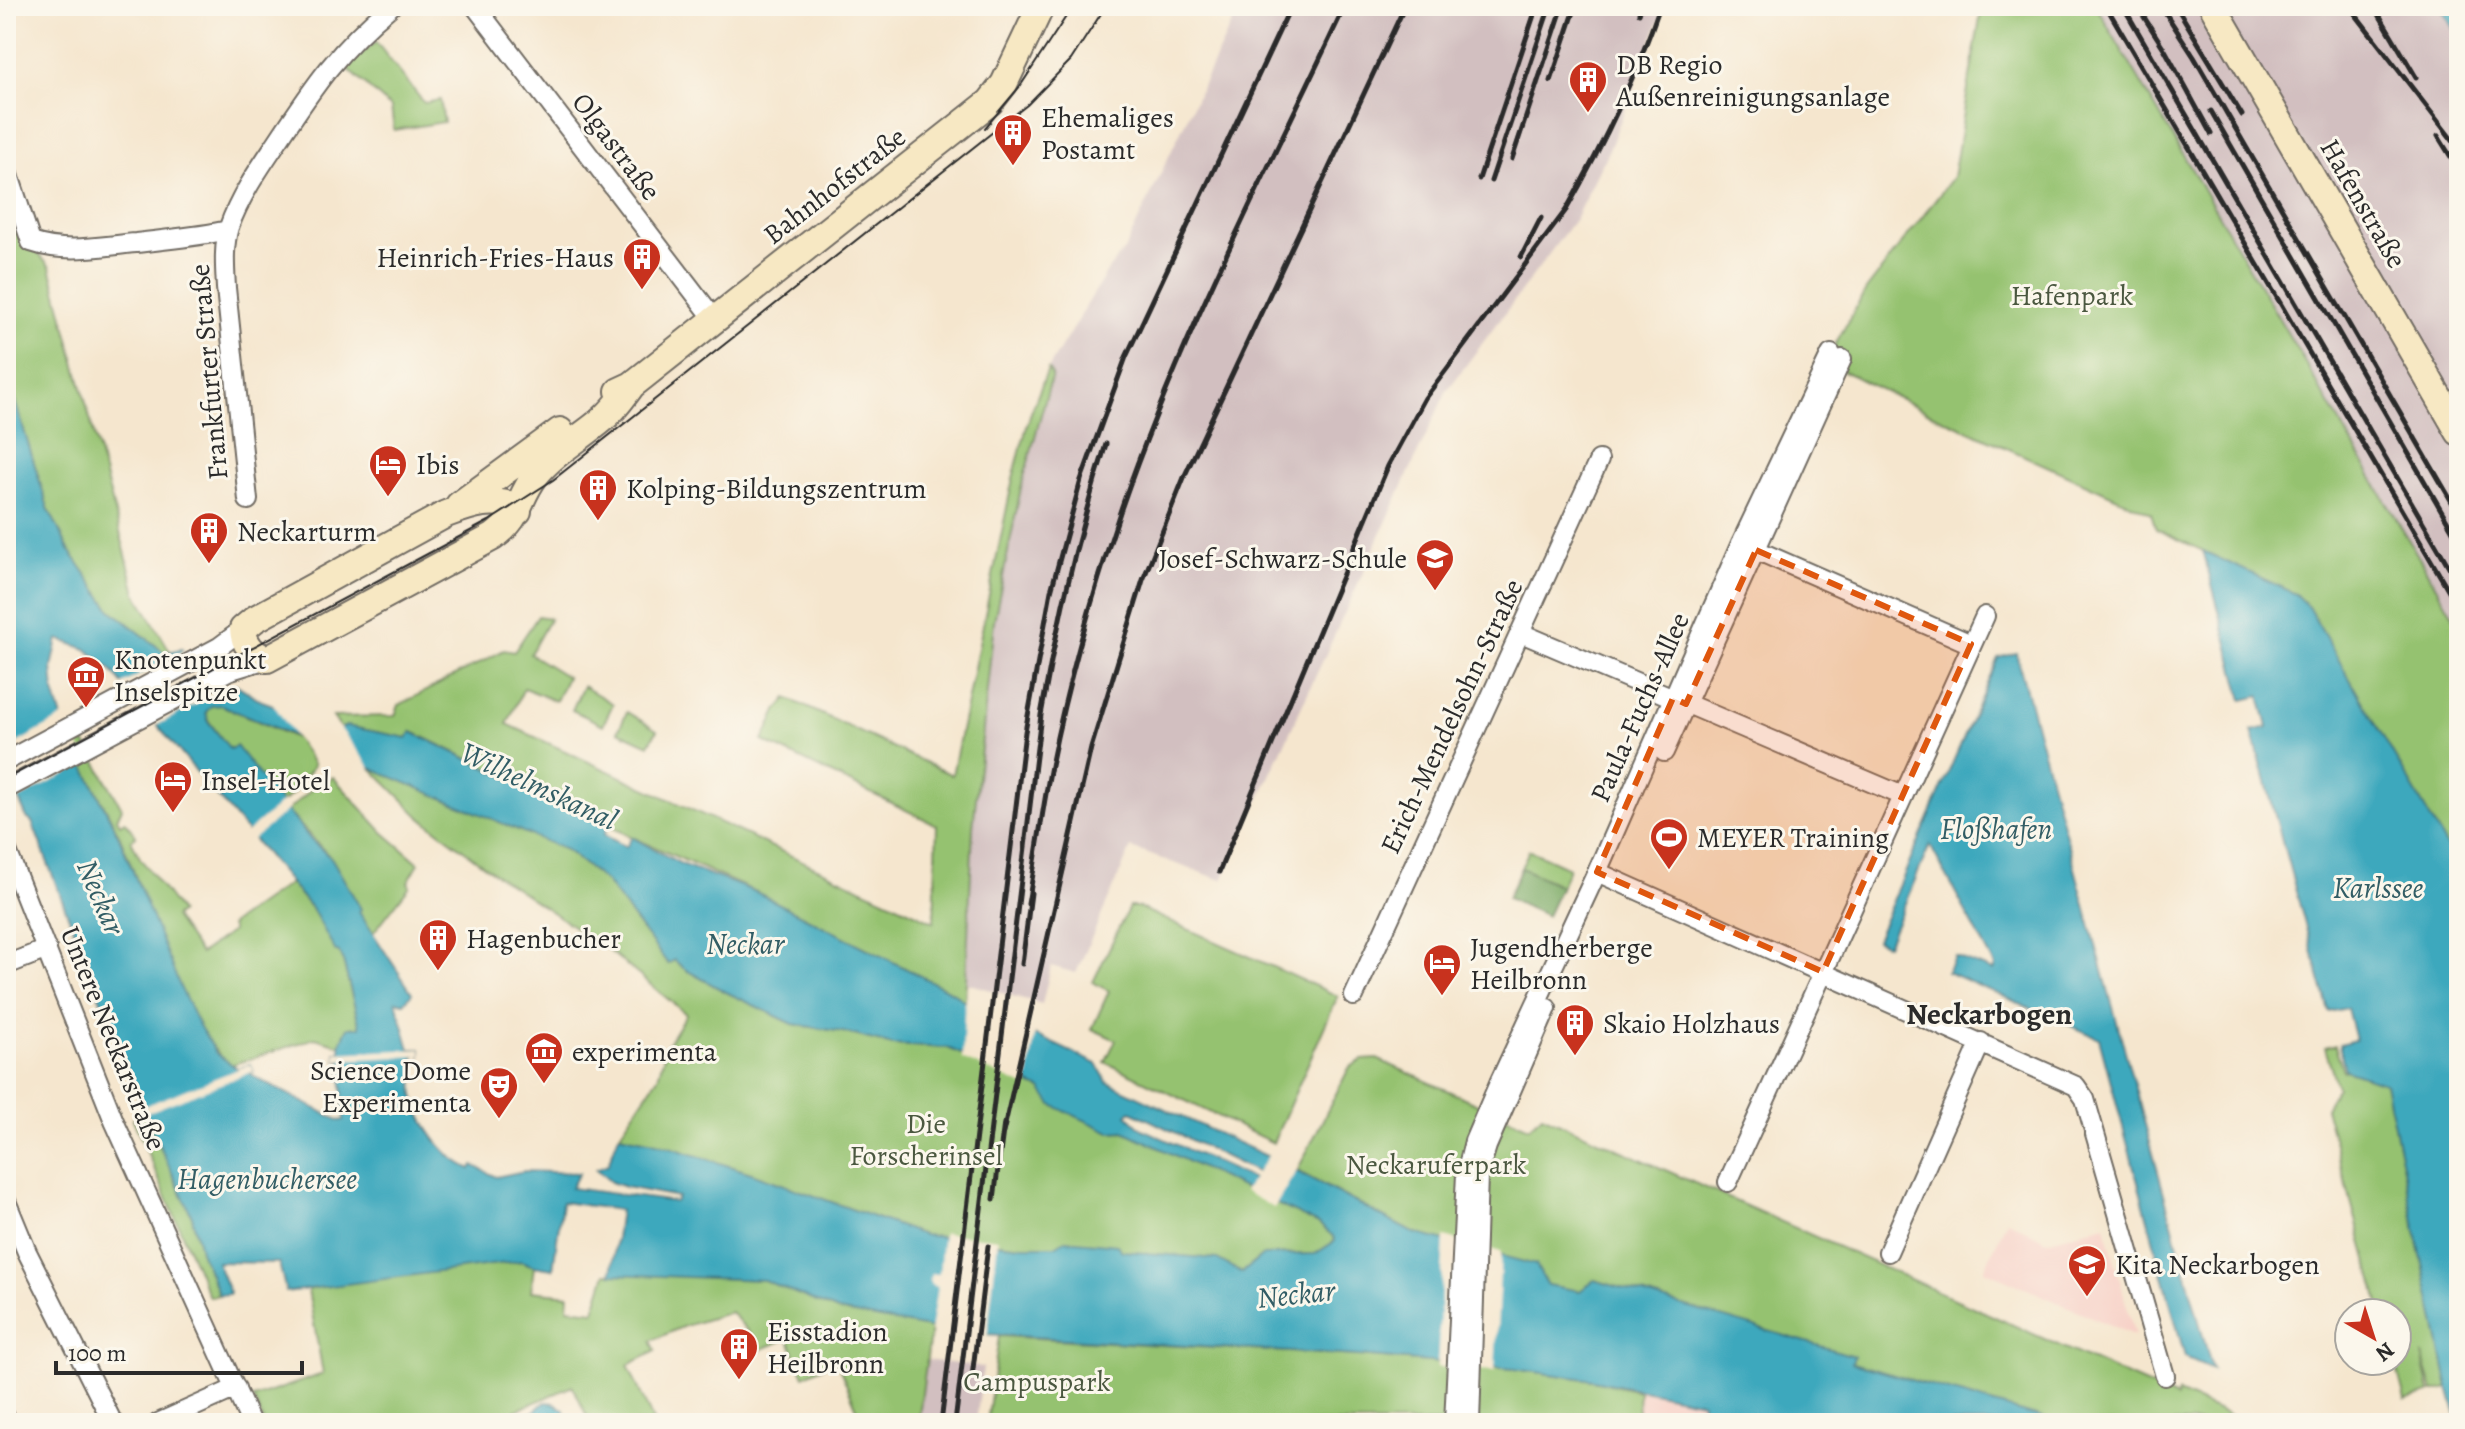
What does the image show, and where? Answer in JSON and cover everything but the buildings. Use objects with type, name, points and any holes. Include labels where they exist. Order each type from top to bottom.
[{"type":"street","name":"Frankfurter Straße","points":[[248,500],[226,288],[224,255],[228,230],[249,185],[326,69],[347,44],[391,6]]},
{"type":"street","name":"Olgastraße","points":[[475,6],[715,320]]},
{"type":"street","name":"Bahnhofstraße","points":[[249,624],[446,514],[592,406],[632,385],[990,102],[1004,84],[1041,6]]},
{"type":"street","name":"Hafenstraße","points":[[2213,6],[2459,432]]},
{"type":"street","points":[[6,166],[31,242],[47,247],[78,249],[228,230]]},
{"type":"street","name":"Paula-Fuchs-Allee","points":[[1472,1175],[1487,1146],[1505,1086],[1836,356]]},
{"type":"street","name":"Bahnhofstraße","points":[[446,514],[462,508],[506,506],[526,489],[537,473],[603,419],[632,385]]},
{"type":"street","name":"Bahnhofstraße","points":[[267,659],[493,537],[511,523],[506,506],[534,451]]},
{"type":"street","name":"Erich-Mendelsohn-Straße","points":[[1354,996],[1599,460]]},
{"type":"street","points":[[1748,547],[1971,644]]},
{"type":"street","points":[[1728,1182],[1985,616]]},
{"type":"street","points":[[6,761],[203,656],[249,624]]},
{"type":"street","points":[[249,624],[251,649],[267,659]]},
{"type":"street","points":[[1521,633],[1903,796]]},
{"type":"street","points":[[6,789],[228,671],[267,659]]},
{"type":"street","name":"Untere Neckarstraße","points":[[6,848],[114,1121],[251,1423]]},
{"type":"street","points":[[1603,874],[2076,1086],[2085,1099],[2165,1376]]},
{"type":"street","points":[[6,965],[47,949]]},
{"type":"street","points":[[1888,1252],[1981,1042]]},
{"type":"street","points":[[1454,1423],[1472,1175]]},
{"type":"street","points":[[1470,1423],[1472,1175]]},
{"type":"street","points":[[6,1201],[27,1252],[113,1423]]},
{"type":"street","points":[[158,1423],[236,1388]]},
{"type":"street","points":[[6,1418],[9,1423]]},
{"type":"highlighted area","points":[[1756,550],[1971,644],[1823,972],[1597,872],[1673,698],[1686,704]]},
{"type":"shaded area","points":[[1240,6],[1665,6],[1611,145],[1575,219],[1446,392],[1222,880],[1131,848],[1076,973],[1051,966],[1042,1004],[966,983],[973,828],[994,621],[1021,488],[1052,375],[1048,369],[1108,270],[1126,247]]},
{"type":"shaded area","points":[[2095,6],[2440,6],[2459,38],[2459,626]]},
{"type":"shaded area","name":"Kita Neckarbogen","points":[[2007,1220],[2047,1241],[2105,1225],[2135,1336],[1984,1270]]},
{"type":"shaded area","points":[[926,1360],[983,1367],[976,1423],[918,1423]]},
{"type":"shaded area","points":[[1639,1391],[1703,1402],[1701,1423],[1637,1423]]},
{"type":"green space","name":"Hafenpark","points":[[1982,6],[2096,6],[2459,626],[2459,868],[2307,605],[2296,594],[2156,529],[2151,513],[1925,411],[1825,362],[1866,290],[1953,177]]},
{"type":"green space","points":[[376,42],[424,103],[440,100],[444,122],[394,130],[391,108],[346,67]]},
{"type":"green space","points":[[6,183],[26,240],[50,267],[136,593],[170,651],[165,653],[111,610],[69,550],[48,508],[6,372]]},
{"type":"green space","points":[[1048,369],[1052,375],[1021,488],[994,621],[973,828],[965,1002],[954,993],[756,892],[632,837],[413,732],[407,738],[346,726],[341,729],[333,717],[395,716],[399,705],[504,650],[514,652],[538,616],[550,618],[530,654],[567,677],[556,701],[524,688],[507,724],[934,922],[937,825],[763,741],[778,709],[787,698],[952,775],[1013,478],[1030,415]]},
{"type":"green space","points":[[583,686],[613,704],[603,725],[572,710]]},
{"type":"green space","points":[[221,705],[296,738],[314,765],[292,794],[280,804],[236,746],[230,750],[208,720],[206,711],[211,706]]},
{"type":"green space","points":[[627,712],[657,730],[649,745],[618,731]]},
{"type":"green space","points":[[85,742],[122,808],[117,819],[120,824],[125,821],[136,836],[131,840],[140,858],[180,912],[174,917],[200,954],[232,931],[230,926],[234,922],[290,883],[312,909],[342,957],[360,1028],[348,1027],[340,1045],[315,1038],[231,1065],[214,1048],[182,993],[119,835],[75,747]]},
{"type":"green space","name":"Die Forscherinsel","points":[[371,768],[566,850],[606,882],[668,964],[674,960],[724,991],[793,1024],[843,1032],[893,1045],[948,1048],[1041,1089],[1110,1132],[1124,1131],[1319,1224],[1335,1241],[1315,1254],[1263,1255],[1242,1273],[1217,1259],[1023,1246],[923,1235],[751,1173],[653,1142],[619,1135],[658,1077],[667,1045],[686,1014],[607,949],[498,876],[420,817]]},
{"type":"green space","points":[[333,777],[383,832],[419,863],[408,882],[410,886],[373,933],[358,911],[332,859],[287,811],[323,779],[326,782]]},
{"type":"green space","points":[[1529,850],[1569,868],[1561,886],[1521,868]]},
{"type":"green space","points":[[1521,868],[1561,886],[1547,916],[1507,898]]},
{"type":"green space","points":[[1129,907],[1138,907],[1338,996],[1273,1143],[1105,1062],[1116,1040],[1092,1029],[1109,991],[1093,982]]},
{"type":"green space","points":[[2335,1045],[2343,1071],[2385,1083],[2449,1388],[2433,1392],[2422,1354],[2430,1393],[2405,1400],[2399,1377],[2413,1377],[2413,1297],[2378,1297],[2325,1108],[2337,1087],[2325,1048]]},
{"type":"green space","name":"Neckaruferpark","points":[[1377,1059],[1529,1127],[1542,1115],[2177,1398],[2178,1393],[2247,1423],[2060,1423],[1852,1363],[1853,1356],[1595,1280],[1580,1291],[1546,1285],[1535,1265],[1411,1232],[1297,1171],[1349,1068],[1362,1060]]},
{"type":"green space","points":[[145,1114],[192,1216],[200,1251],[219,1295],[209,1297],[133,1119]]},
{"type":"green space","points":[[521,1261],[534,1266],[531,1291],[569,1295],[568,1308],[594,1311],[606,1273],[764,1280],[838,1311],[931,1328],[918,1423],[863,1423],[836,1360],[804,1376],[788,1338],[758,1351],[752,1336],[731,1312],[682,1327],[651,1341],[656,1351],[628,1365],[654,1423],[590,1423],[573,1386],[486,1423],[264,1423],[253,1398],[323,1374],[308,1290],[329,1284]]},
{"type":"green space","name":"Campuspark","points":[[999,1336],[1358,1356],[1514,1369],[1593,1380],[1639,1391],[1637,1423],[987,1423]]},
{"type":"water","points":[[2440,6],[2459,6],[2459,38]]},
{"type":"water","points":[[6,372],[48,508],[69,550],[111,610],[165,653],[181,649],[262,701],[340,729],[346,726],[407,738],[412,732],[607,826],[604,835],[626,847],[632,837],[681,864],[756,892],[954,993],[965,1002],[1097,1064],[1107,1082],[1275,1160],[1411,1232],[1536,1265],[1547,1285],[1580,1291],[1594,1280],[1854,1356],[1852,1363],[2060,1423],[1701,1423],[1702,1402],[1593,1380],[1514,1369],[1358,1356],[949,1332],[838,1311],[764,1280],[611,1274],[620,1210],[562,1202],[553,1269],[521,1261],[286,1292],[279,1263],[217,1262],[230,1294],[219,1295],[200,1251],[192,1216],[145,1114],[32,822],[27,818],[6,770],[6,704],[9,697],[6,682]],"holes":[[[58,639],[86,649],[110,669],[313,910],[336,952],[342,957],[360,1027],[348,1027],[340,1045],[341,1053],[336,1053],[336,1060],[341,1060],[344,1120],[340,1121],[258,1079],[250,1073],[254,1071],[251,1064],[238,1069],[216,1053],[197,1022],[119,837],[63,722],[54,692],[52,668]],[[221,705],[566,850],[606,882],[668,964],[674,960],[724,991],[793,1024],[843,1032],[893,1045],[948,1048],[1041,1089],[1052,1105],[1110,1132],[1124,1131],[1319,1224],[1335,1241],[1315,1254],[1263,1255],[1242,1273],[1217,1259],[1122,1251],[1117,1245],[1065,1240],[1055,1246],[1023,1246],[923,1235],[751,1173],[653,1142],[619,1135],[608,1164],[596,1169],[611,1182],[678,1197],[675,1202],[571,1188],[579,1173],[524,1171],[496,1177],[473,1165],[471,1169],[443,1148],[417,1106],[413,1090],[414,1056],[421,1056],[421,1049],[410,1049],[396,1001],[404,1003],[412,993],[359,912],[361,909],[332,859],[311,840],[236,746],[230,749],[208,721],[206,712],[211,706]],[[1131,1111],[1263,1175],[1259,1182],[1142,1129],[1127,1115]]]},
{"type":"water","name":"Karlssee","points":[[2203,551],[2296,594],[2307,605],[2459,868],[2459,1423],[2385,1083],[2345,1070],[2339,1044],[2355,1040],[2347,1008],[2329,1012],[2252,731],[2268,727],[2260,696],[2243,700]]},
{"type":"water","name":"Floßhafen","points":[[2016,653],[2212,1369],[2185,1357],[2099,1038],[1947,972],[1955,956],[1993,971],[1995,966],[1930,845],[1887,945],[1876,940],[1998,658]]},
{"type":"water","points":[[546,1402],[565,1410],[567,1423],[515,1423],[531,1414]]},
{"type":"pier","points":[[187,648],[238,682],[154,727],[119,686]]},
{"type":"pier","points":[[271,701],[337,724],[371,768],[367,771],[300,744]]},
{"type":"pier","points":[[65,716],[87,763],[15,801],[6,780],[6,749]]},
{"type":"pier","points":[[283,801],[290,808],[251,841],[245,834]]},
{"type":"pier","points":[[965,997],[1036,1029],[1027,1087],[962,1059]]},
{"type":"pier","points":[[421,1049],[421,1056],[336,1060],[336,1053]]},
{"type":"pier","points":[[251,1064],[254,1071],[141,1115],[139,1108]]},
{"type":"pier","points":[[1270,1153],[1298,1168],[1274,1208],[1244,1191]]},
{"type":"pier","points":[[943,1233],[998,1239],[987,1339],[930,1332],[937,1287],[931,1285],[929,1280],[932,1274],[939,1274]]},
{"type":"pier","points":[[1444,1237],[1501,1252],[1495,1371],[1437,1367]]},
{"type":"tram line","points":[[985,128],[1021,85],[1073,6]]},
{"type":"tram line","points":[[6,779],[489,521],[553,480],[1027,105],[1071,60],[1106,6]]},
{"type":"railway","points":[[941,1423],[1025,732],[1051,591],[1081,480],[1126,357],[1291,6]]},
{"type":"railway","points":[[1028,904],[1065,701],[1121,509],[1170,381],[1198,318],[1345,6]]},
{"type":"railway","points":[[1003,1133],[1091,748],[1143,580],[1185,475],[1405,6]]},
{"type":"railway","points":[[1479,179],[1537,6]]},
{"type":"railway","points":[[1491,181],[1550,6]]},
{"type":"railway","points":[[1512,159],[1563,6]]},
{"type":"railway","points":[[1551,81],[1576,6]]},
{"type":"railway","points":[[1639,13],[1642,6]]},
{"type":"railway","points":[[1219,872],[1388,466],[1425,398],[1566,210],[1618,110],[1660,6]]},
{"type":"railway","points":[[2106,6],[2459,608]]},
{"type":"railway","points":[[2123,6],[2459,584]]},
{"type":"railway","points":[[2137,6],[2211,134]]},
{"type":"railway","points":[[2161,6],[2194,57],[2459,514]]},
{"type":"railway","points":[[2176,6],[2242,115]]},
{"type":"railway","points":[[2349,6],[2457,146]]},
{"type":"railway","points":[[2374,6],[2416,77]]},
{"type":"railway","points":[[2211,111],[2459,541]]},
{"type":"railway","points":[[2438,136],[2459,170]]},
{"type":"railway","points":[[1521,257],[1541,218]]},
{"type":"railway","points":[[955,1423],[1041,715],[1069,578],[1106,444]]},
{"type":"railway","points":[[1022,964],[1031,893]]},
{"type":"railway","points":[[994,1199],[1004,1123]]},
{"type":"railway","points":[[972,1377],[988,1246]]},
{"type":"place","name":"DB Regio Außenreinigungsanlage","points":[[1588,114]]},
{"type":"place","name":"Ehemaliges Postamt","points":[[1013,167]]},
{"type":"place","name":"Heinrich-Fries-Haus","points":[[642,291]]},
{"type":"place","name":"Ibis","points":[[388,498]]},
{"type":"place","name":"Kolping-Bildungszentrum","points":[[598,522]]},
{"type":"place","name":"Neckarturm","points":[[209,565]]},
{"type":"place","name":"Josef-Schwarz-Schule","points":[[1435,592]]},
{"type":"place","name":"Knotenpunkt Inselspitze","points":[[86,709]]},
{"type":"place","name":"Insel-Hotel","points":[[173,814]]},
{"type":"place","name":"MEYER Training","points":[[1669,871]]},
{"type":"place","name":"Hagenbucher","points":[[438,972]]},
{"type":"place","name":"Jugendherberge Heilbronn","points":[[1442,997]]},
{"type":"place","name":"Skaio Holzhaus","points":[[1575,1057]]},
{"type":"place","name":"experimenta","points":[[544,1085]]},
{"type":"place","name":"Science Dome Experimenta","points":[[499,1120]]},
{"type":"place","name":"Kita Neckarbogen","points":[[2087,1298]]},
{"type":"place","name":"Eisstadion Heilbronn","points":[[739,1381]]},
{"type":"district","name":"Neckarbogen","points":[[1989,1014]]},
{"type":"water label","name":"Wilhelmskanal","points":[[539,786]]},
{"type":"water label","name":"Neckar","points":[[101,897]]},
{"type":"water label","name":"Neckar","points":[[745,944]]},
{"type":"water label","name":"Hagenbuchersee","points":[[267,1179]]},
{"type":"water label","name":"Neckar","points":[[1296,1294]]}]
